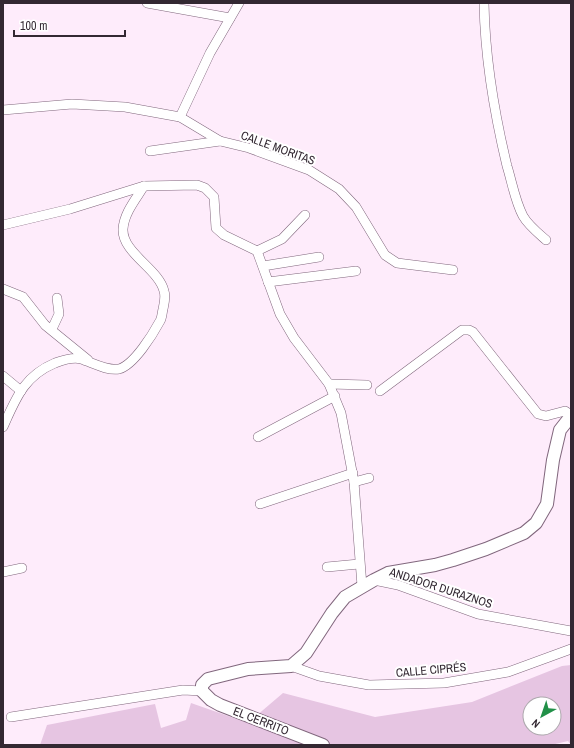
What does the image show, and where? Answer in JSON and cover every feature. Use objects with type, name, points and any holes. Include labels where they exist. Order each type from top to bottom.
[{"type":"main road","points":[[202,691],[202,685],[208,679],[248,669],[291,666],[306,653],[345,597],[388,572],[435,565],[453,560],[486,549],[524,533],[536,523],[547,504],[553,460],[560,430],[571,416]]},
{"type":"main road","name":"EL CERRITO","points":[[202,691],[211,700],[220,705],[323,745]]},
{"type":"street","points":[[147,3],[230,18]]},
{"type":"street","points":[[180,117],[210,53],[239,3]]},
{"type":"street","points":[[484,3],[485,41],[489,74],[501,140],[513,190],[523,216],[546,240]]},
{"type":"street","name":"CALLE MORITAS","points":[[3,110],[72,104],[125,106],[180,117],[220,141],[249,148],[309,170],[339,189],[356,207],[386,256],[391,261],[453,270]]},
{"type":"street","points":[[150,151],[220,141]]},
{"type":"street","points":[[3,225],[70,208],[144,186],[197,185],[205,188],[214,197],[216,228],[219,232],[257,251],[280,314],[294,338],[329,384],[335,396],[347,437],[354,478],[358,520],[359,564],[362,586]]},
{"type":"street","points":[[3,427],[21,390],[40,370],[60,361],[80,359],[110,369],[126,366],[139,352],[161,320],[164,303],[164,291],[157,278],[127,243],[123,229],[126,216],[144,186]]},
{"type":"street","points":[[257,251],[282,239],[305,215]]},
{"type":"street","points":[[263,266],[319,257]]},
{"type":"street","points":[[268,282],[356,271]]},
{"type":"street","points":[[3,289],[23,297],[41,321],[92,363]]},
{"type":"street","points":[[52,330],[60,314],[57,298]]},
{"type":"street","points":[[380,391],[462,330],[466,330],[473,332],[538,414],[546,416],[565,411],[571,416]]},
{"type":"street","points":[[3,376],[21,390]]},
{"type":"street","points":[[329,384],[367,385]]},
{"type":"street","points":[[258,437],[335,396]]},
{"type":"street","points":[[260,504],[354,478],[369,478]]},
{"type":"street","points":[[327,567],[359,564]]},
{"type":"street","points":[[3,572],[22,568]]},
{"type":"street","name":"ANDADOR DURAZNOS","points":[[374,580],[398,585],[478,614],[571,630]]},
{"type":"street","name":"CALLE CIPRÉS","points":[[291,666],[319,676],[369,686],[444,683],[508,672],[571,649]]},
{"type":"street","points":[[11,717],[183,690],[202,691]]},
{"type":"shaded area","points":[[571,665],[571,745],[568,741],[551,745],[40,745],[47,725],[155,704],[161,728],[186,720],[191,703],[248,723],[283,693],[375,717],[472,702],[562,666]]}]
